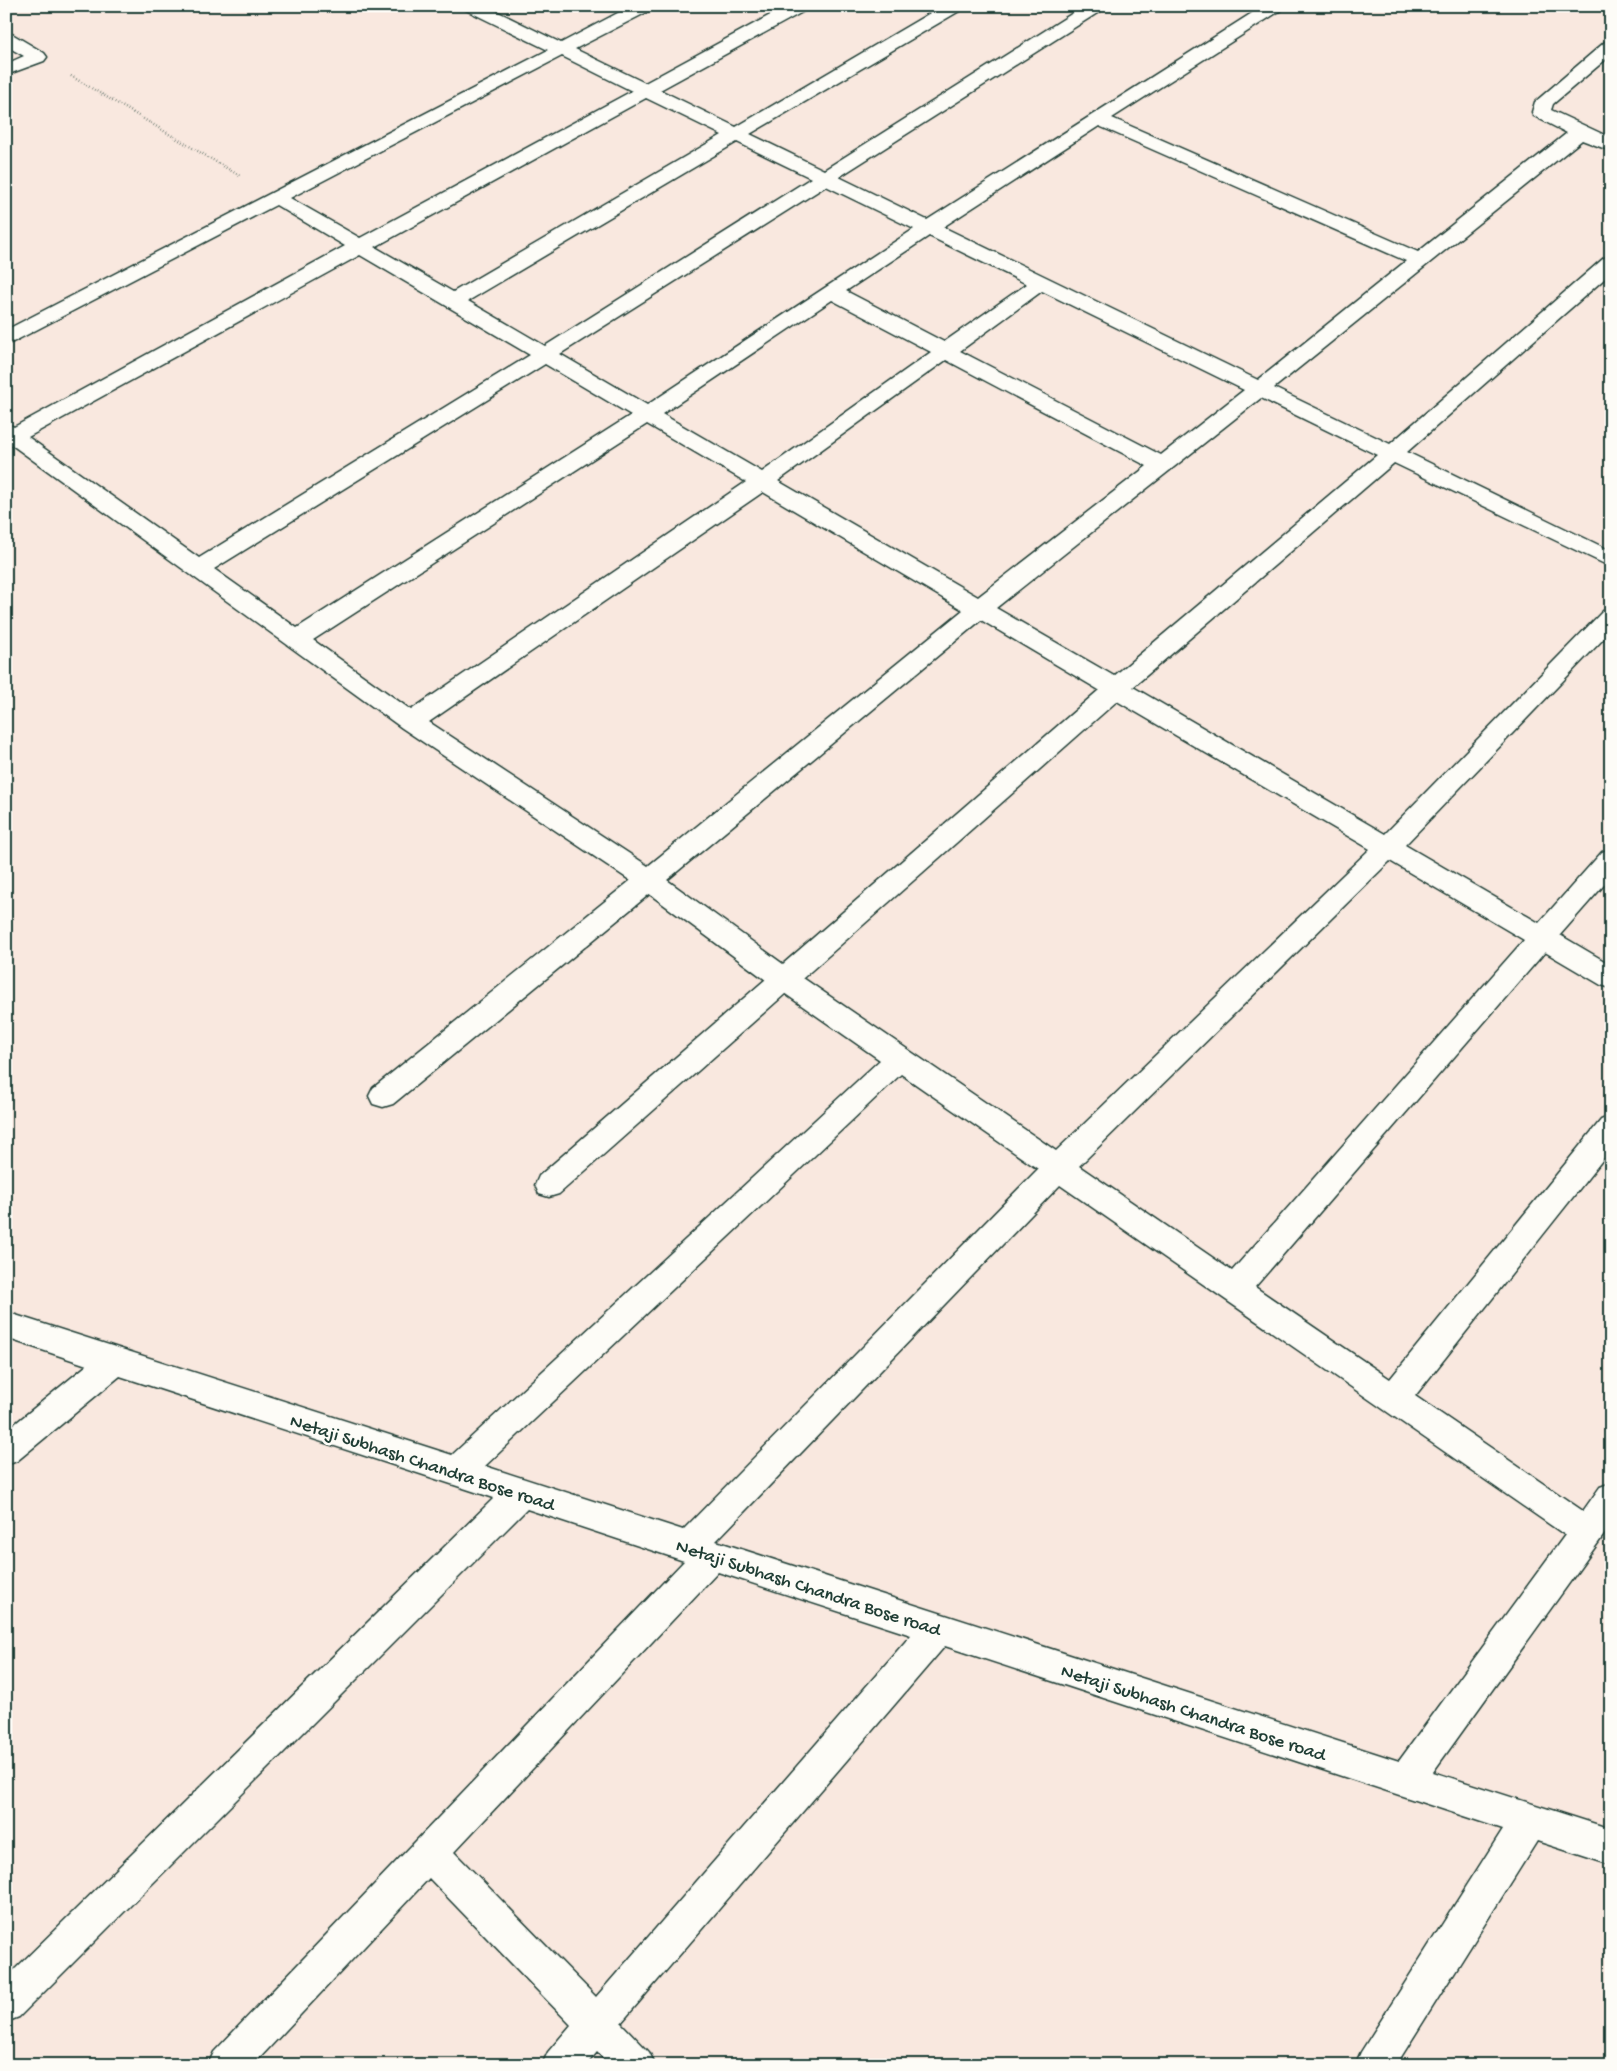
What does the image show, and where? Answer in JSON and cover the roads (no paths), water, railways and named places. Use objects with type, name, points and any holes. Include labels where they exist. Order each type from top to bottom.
[{"type":"street","points":[[6,338],[645,6]]},
{"type":"street","points":[[800,6],[362,247],[9,436],[412,722],[649,880],[784,979],[899,1059],[1587,1532]]},
{"type":"street","points":[[454,301],[955,6]]},
{"type":"street","points":[[198,569],[545,355],[1096,6]]},
{"type":"street","points":[[297,640],[647,414],[928,228],[1275,6]]},
{"type":"street","points":[[484,8],[645,90],[1611,560]]},
{"type":"street","points":[[6,38],[38,57],[6,70]]},
{"type":"street","points":[[1611,46],[1544,102],[1541,112],[1611,145]]},
{"type":"street","points":[[1098,119],[1420,260]]},
{"type":"street","points":[[383,1096],[979,609],[1259,389],[1580,132]]},
{"type":"street","points":[[277,198],[1611,978]]},
{"type":"street","points":[[550,1185],[1115,689],[1392,454],[1611,262]]},
{"type":"street","points":[[412,722],[762,482],[1041,283]]},
{"type":"street","points":[[832,292],[1162,465]]},
{"type":"street","points":[[227,2065],[429,1852],[700,1551],[1058,1168],[1387,848],[1611,617]]},
{"type":"street","points":[[1235,1289],[1611,859]]},
{"type":"street","points":[[456,1472],[899,1059]]},
{"type":"street","points":[[1393,1399],[1611,1128]]},
{"type":"street","name":"Netaji Subhash Chandra Bose road","points":[[6,1325],[1611,1847]]},
{"type":"street","points":[[6,1451],[115,1361]]},
{"type":"street","points":[[6,2004],[521,1493]]},
{"type":"street","points":[[1406,1780],[1611,1498]]},
{"type":"street","points":[[561,2065],[938,1628]]},
{"type":"street","points":[[1374,2065],[1530,1820]]},
{"type":"street","points":[[429,1852],[636,2065]]}]
